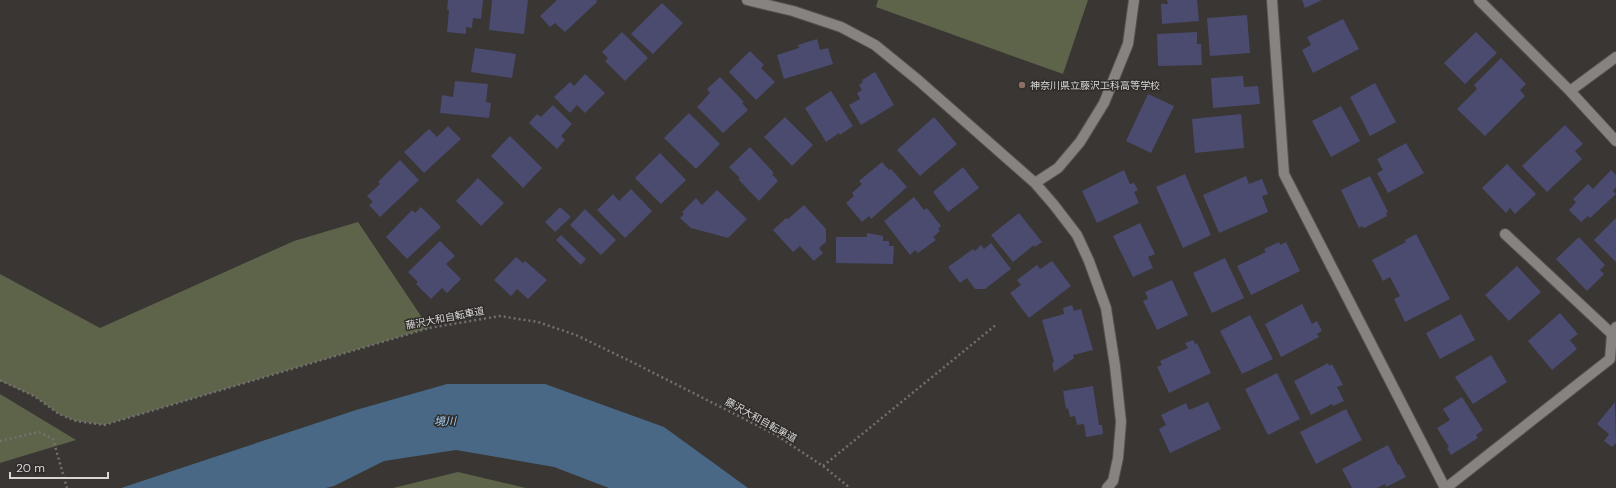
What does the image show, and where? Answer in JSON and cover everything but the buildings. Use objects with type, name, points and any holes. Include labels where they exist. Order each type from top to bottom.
[{"type":"street","points":[[748,0],[793,11],[841,27],[875,44],[1036,183],[1077,235],[1089,261],[1106,308],[1121,422],[1118,458],[1113,481],[1108,488]]},
{"type":"street","points":[[1036,183],[1058,168],[1080,142],[1104,103],[1128,44],[1134,0]]},
{"type":"street","points":[[1272,0],[1284,174],[1446,488],[1613,361],[1614,331],[1505,234]]},
{"type":"street","points":[[1479,0],[1570,91],[1616,141]]},
{"type":"street","points":[[1570,91],[1616,57]]},
{"type":"path","name":"藤沢大和自転車道","points":[[0,380],[34,396],[59,414],[76,421],[104,425],[429,328],[500,316],[538,322],[576,334],[776,436],[823,466],[850,488]]},
{"type":"path","points":[[823,466],[997,324]]},
{"type":"path","points":[[0,441],[38,432],[53,440],[67,488]]},
{"type":"green space","points":[[878,0],[1088,0],[1063,74],[876,7]]},
{"type":"green space","points":[[358,222],[429,328],[104,425],[76,421],[59,414],[34,396],[0,381],[0,274],[100,328],[294,241]]},
{"type":"green space","points":[[0,394],[76,440],[0,463]]},
{"type":"green space","points":[[458,472],[526,488],[393,488]]},
{"type":"water","name":"境川","points":[[447,384],[545,384],[664,427],[748,488],[609,488],[554,467],[456,450],[384,461],[334,486],[326,488],[121,488],[356,410]]},
{"type":"place","name":"神奈川県立藤沢工科高等学校","points":[[1022,85]]}]
